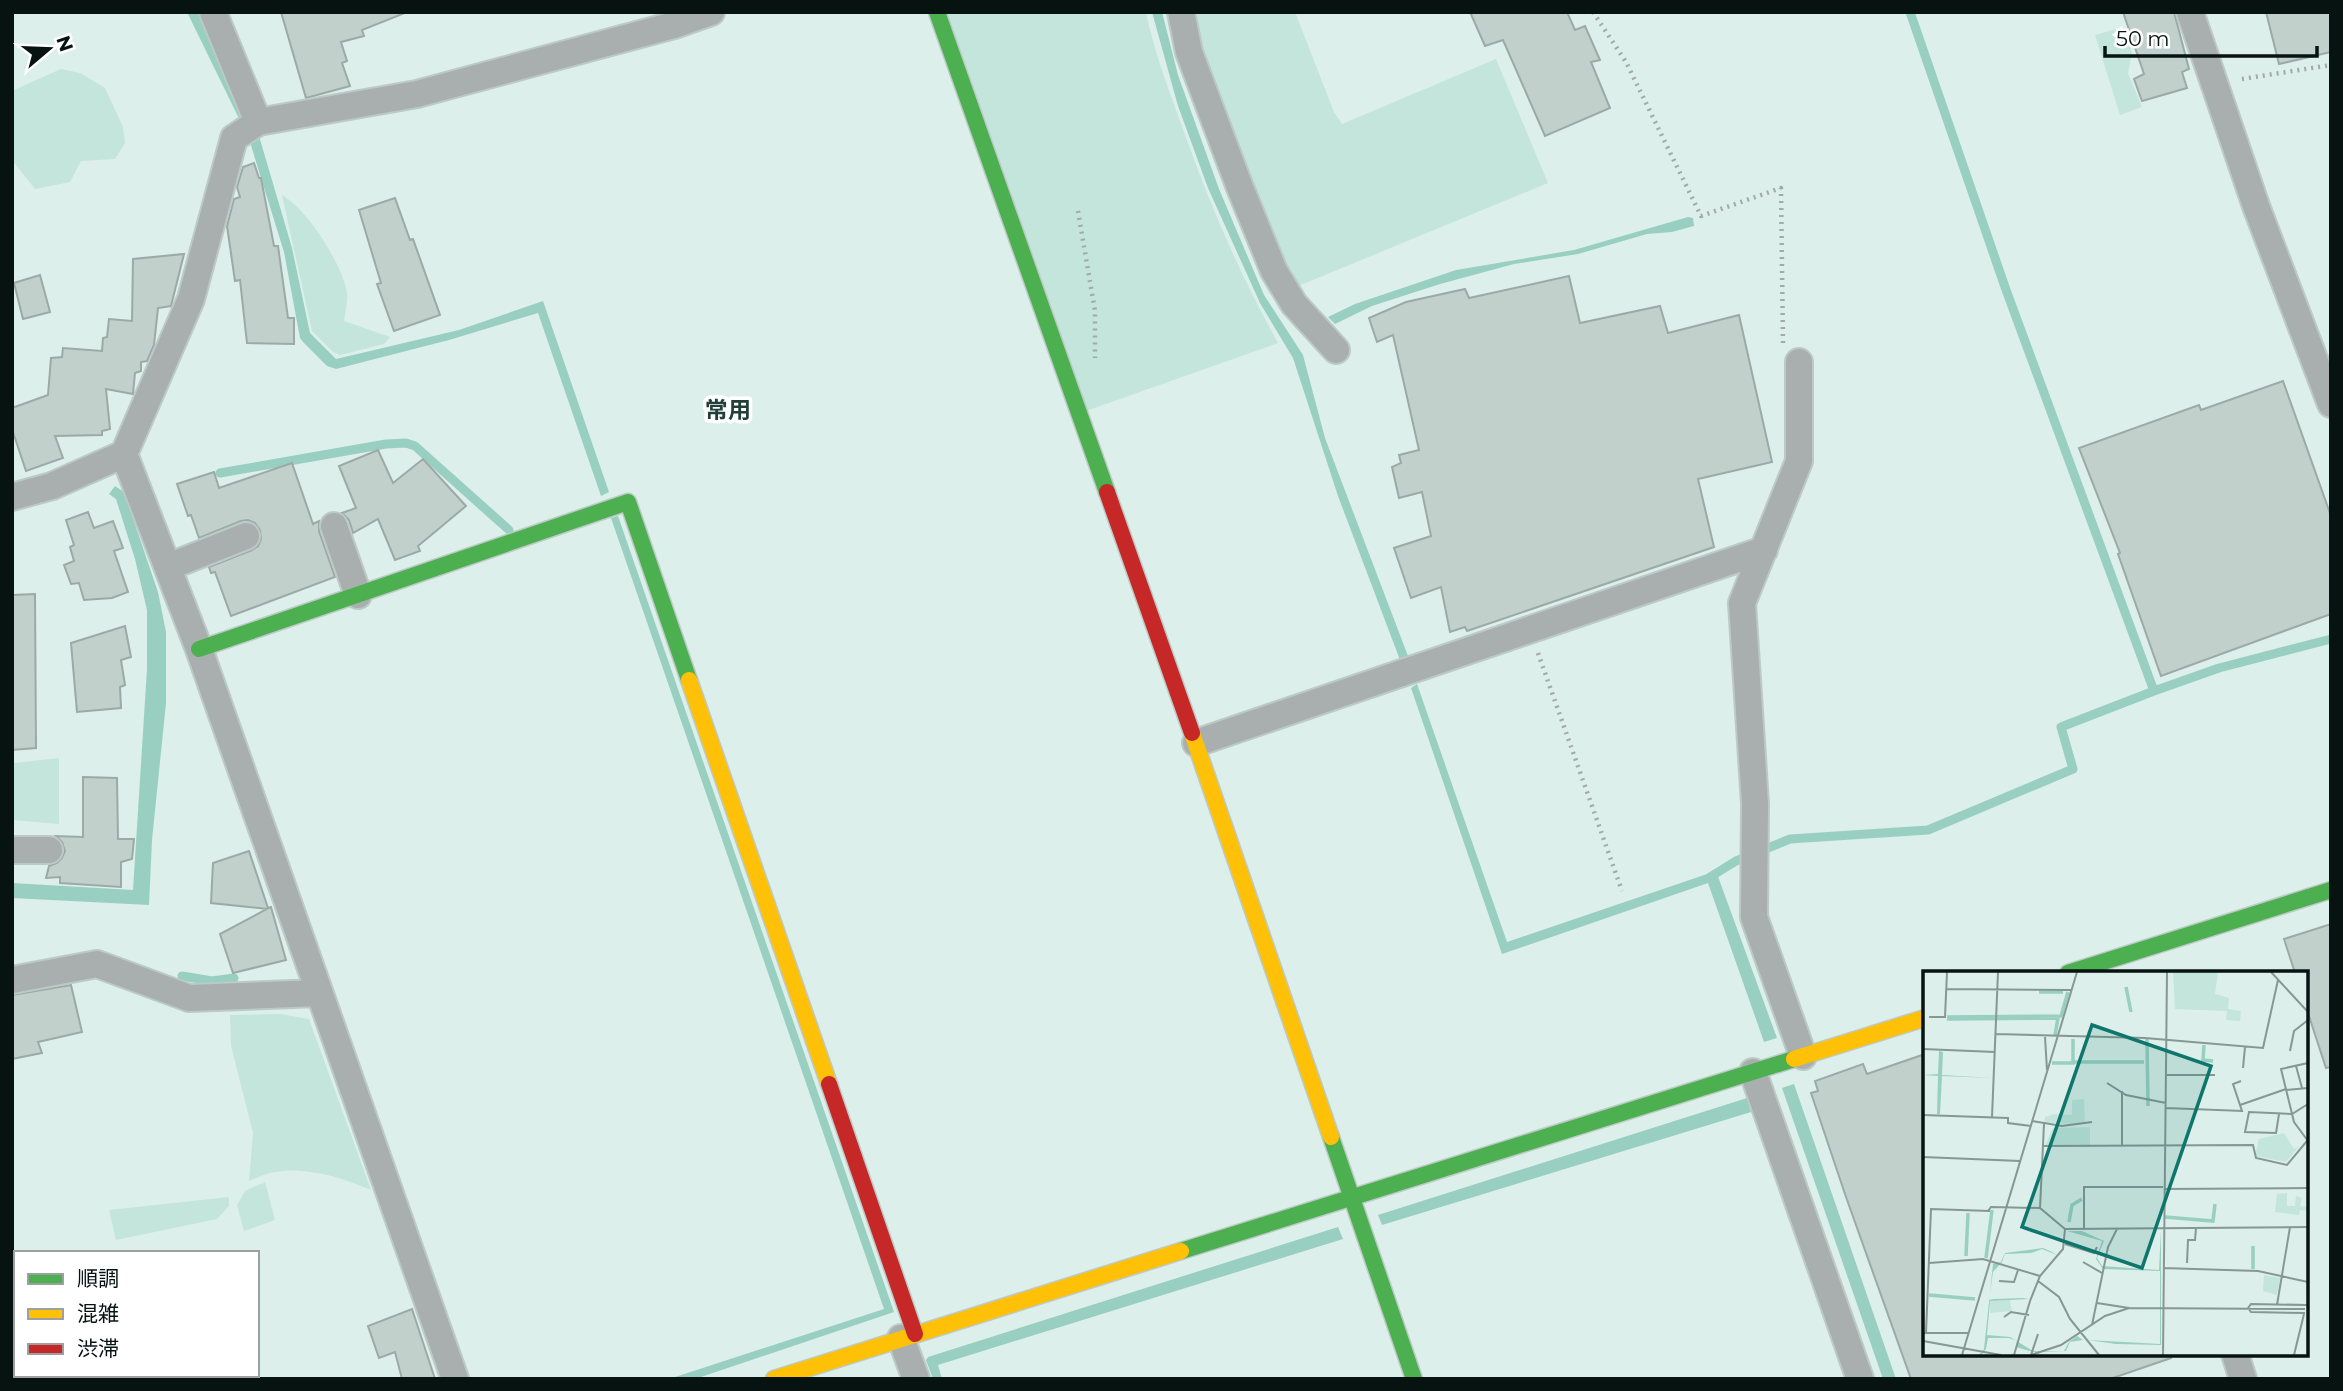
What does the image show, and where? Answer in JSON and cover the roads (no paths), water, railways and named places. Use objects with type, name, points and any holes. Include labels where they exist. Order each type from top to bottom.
[{"type":"street","points":[[213,12],[258,122]]},
{"type":"street","points":[[12,497],[52,486],[124,454],[191,299],[234,138],[258,122],[417,94],[674,25],[711,12]]},
{"type":"street","points":[[937,12],[1196,743],[1414,1379]]},
{"type":"street","points":[[1181,12],[1189,52],[1274,271],[1294,304],[1336,349]]},
{"type":"street","points":[[2190,12],[2256,206],[2331,404]]},
{"type":"street","points":[[1799,368],[1799,461],[1742,603],[1755,804],[1754,917],[1803,1056]]},
{"type":"street","points":[[124,454],[199,649],[455,1379]]},
{"type":"street","points":[[199,649],[628,502],[908,1336],[916,1379]]},
{"type":"street","points":[[334,526],[358,595]]},
{"type":"street","points":[[167,567],[247,536]]},
{"type":"street","points":[[1196,743],[1764,550]]},
{"type":"street","points":[[12,850],[49,850]]},
{"type":"street","points":[[2081,971],[2101,968],[2331,890]]},
{"type":"street","points":[[12,980],[97,964],[190,998],[319,993]]},
{"type":"street","points":[[775,1379],[1923,1019]]},
{"type":"street","points":[[1753,1072],[1860,1379]]},
{"type":"street","points":[[2236,1356],[2243,1379]]},
{"type":"waterway","points":[[1910,12],[2005,287],[2154,691]]},
{"type":"waterway","points":[[220,473],[386,444],[406,443],[415,446],[509,530]]},
{"type":"waterway","points":[[1710,877],[1736,861],[1790,839],[1928,830],[2073,769],[2061,727],[2219,668],[2331,639]]},
{"type":"waterway","points":[[182,976],[212,981],[234,978]]},
{"type":"district","name":"常用","points":[[728,410]]}]
